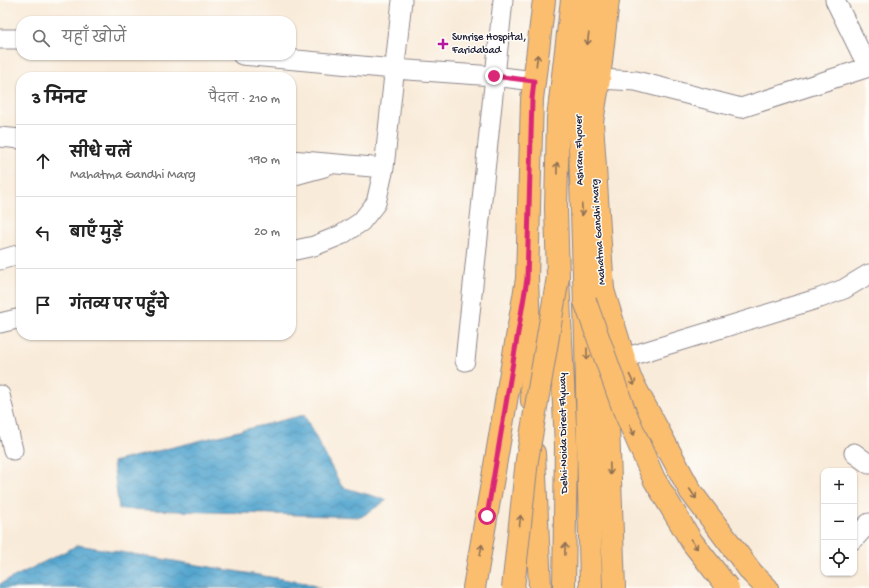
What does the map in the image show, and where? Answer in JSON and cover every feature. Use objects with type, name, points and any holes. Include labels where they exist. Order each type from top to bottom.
[{"type":"main road","points":[[540,588],[527,279],[532,99],[544,0]]},
{"type":"main road","name":"Ashram Flyover","points":[[558,277],[556,208],[558,118],[572,0]]},
{"type":"main road","name":"Ashram Flyover","points":[[592,0],[579,117],[594,296]]},
{"type":"main road","name":"Mahatma Gandhi Marg","points":[[608,0],[599,79],[592,122],[594,296],[624,358],[630,378],[691,492],[752,573],[766,588]]},
{"type":"main road","points":[[513,588],[527,460],[558,277]]},
{"type":"main road","name":"Delhi-Noida Direct Flyway","points":[[558,277],[566,446],[564,588]]},
{"type":"main road","points":[[474,588],[527,279]]},
{"type":"main road","points":[[590,588],[594,296]]},
{"type":"main road","points":[[594,296],[614,588]]},
{"type":"main road","points":[[594,296],[624,410],[654,479],[692,542],[728,588]]},
{"type":"street","points":[[296,250],[314,246],[341,235],[361,222],[376,203],[384,168],[402,0]]},
{"type":"street","points":[[465,361],[503,0]]},
{"type":"street","points":[[599,79],[636,81],[741,108],[869,66],[835,0]]},
{"type":"street","points":[[0,38],[16,39]]},
{"type":"street","points":[[296,60],[494,76],[534,81]]},
{"type":"street","points":[[0,137],[16,138]]},
{"type":"street","points":[[296,160],[384,168]]},
{"type":"street","points":[[296,175],[335,164]]},
{"type":"street","points":[[0,260],[16,255]]},
{"type":"street","points":[[624,358],[820,298],[844,289],[869,274]]},
{"type":"street","points":[[0,323],[16,319]]},
{"type":"street","points":[[0,395],[13,450]]},
{"type":"street","points":[[854,453],[869,464]]},
{"type":"street","points":[[857,536],[869,522]]},
{"type":"water","points":[[304,415],[342,487],[387,500],[361,517],[119,509],[113,462]]},
{"type":"water","points":[[78,545],[306,583],[320,588],[0,588],[0,584]]},
{"type":"place","name":"Sunrise Hospital, Faridabad","points":[[443,44]]},
{"type":"route","points":[[487,516],[527,279],[532,99],[534,81],[494,76]]}]
